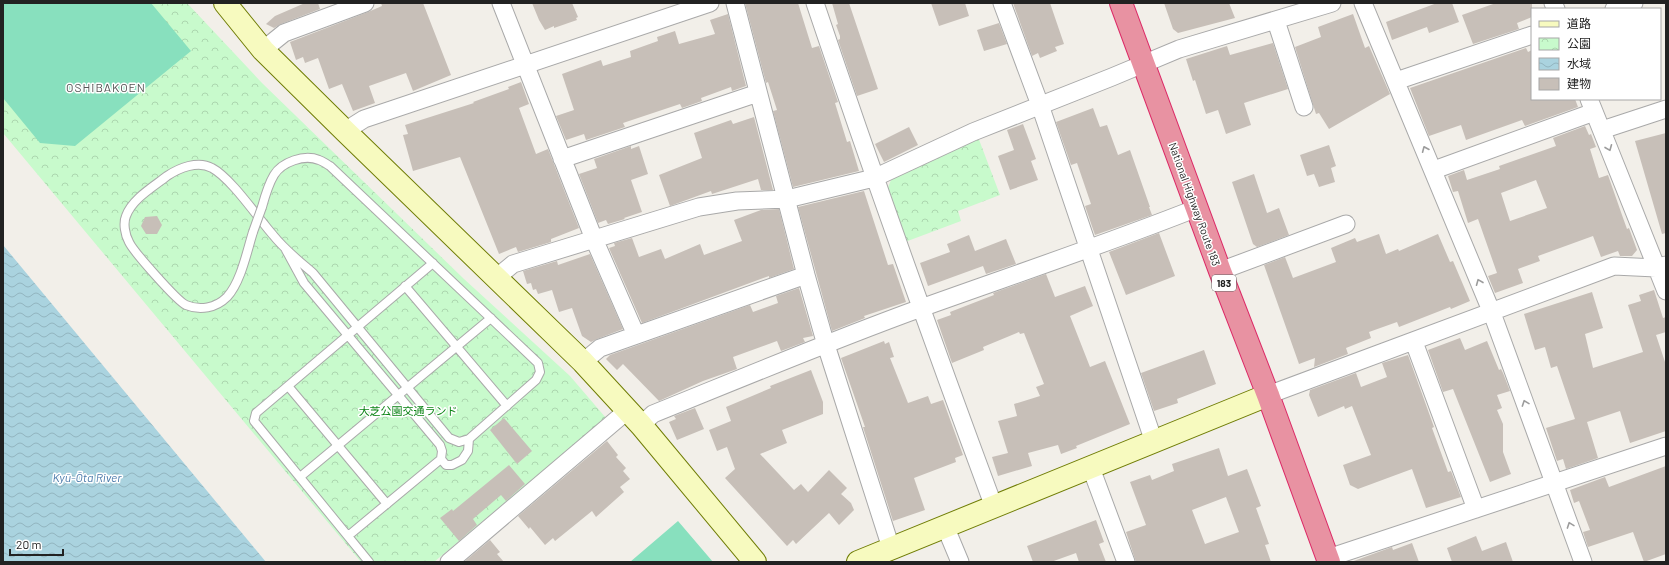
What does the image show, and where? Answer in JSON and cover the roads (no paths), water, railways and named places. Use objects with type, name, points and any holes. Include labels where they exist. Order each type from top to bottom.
[{"type":"highway","name":"National Highway Route 183","points":[[1121,3],[1220,271],[1268,395],[1328,560]]},
{"type":"street","points":[[225,3],[263,50],[583,362],[635,418],[755,562]]},
{"type":"street","points":[[263,50],[284,34],[365,3]]},
{"type":"street","points":[[501,3],[594,239],[636,335]]},
{"type":"street","points":[[345,131],[364,119],[710,3]]},
{"type":"street","points":[[735,3],[806,275],[826,345],[891,548]]},
{"type":"street","points":[[815,3],[920,309],[994,507]]},
{"type":"street","points":[[1002,3],[1040,105],[1154,442]]},
{"type":"street","points":[[496,278],[513,264],[699,207],[737,201],[787,199],[874,178],[973,132],[1179,49],[1332,3]]},
{"type":"street","points":[[1363,3],[1434,170],[1492,313],[1583,562]]},
{"type":"street","points":[[1617,8],[1633,3]]},
{"type":"street","points":[[1276,21],[1304,107]]},
{"type":"street","points":[[1396,81],[1531,35]]},
{"type":"street","points":[[562,159],[758,93]]},
{"type":"street","points":[[1434,170],[1591,105],[1661,266],[1666,292]]},
{"type":"street","points":[[1602,130],[1666,110]]},
{"type":"street","points":[[449,562],[635,418],[653,414],[920,309],[1088,250],[1197,208]]},
{"type":"street","points":[[1220,271],[1346,224]]},
{"type":"street","points":[[858,562],[1268,395],[1492,313],[1614,266],[1661,266]]},
{"type":"street","points":[[583,362],[600,348],[806,275]]},
{"type":"street","points":[[1414,342],[1476,509]]},
{"type":"street","points":[[1328,560],[1666,446]]},
{"type":"street","points":[[1091,468],[1126,562]]},
{"type":"street","points":[[945,526],[960,562]]},
{"type":"lane","points":[[286,250],[225,179],[212,168],[204,166],[190,166],[176,169],[143,194],[132,205],[125,216],[124,229],[129,243],[172,294],[184,304],[200,309],[215,305],[228,296],[237,281],[253,232],[262,207],[266,190],[275,173],[286,164],[304,158],[318,159],[330,166],[538,363],[540,372],[536,380],[469,439],[459,442],[449,438],[313,273],[286,250]]},
{"type":"lane","points":[[286,250],[304,283],[440,445],[442,451],[441,459],[348,536]]},
{"type":"lane","points":[[369,562],[254,421],[256,413],[433,263]]},
{"type":"lane","points":[[405,286],[507,406]]},
{"type":"lane","points":[[300,477],[491,318]]},
{"type":"lane","points":[[288,386],[387,504]]},
{"type":"lane","points":[[441,459],[446,465],[452,465],[462,460],[468,450],[469,439]]},
{"type":"water","name":"Kyū-Ōta River","points":[[3,245],[266,562],[3,562]]},
{"type":"district","name":"OSHIBAKOEN","points":[[106,87]]},
{"type":"park label","name":"大芝公園交通ランド","points":[[408,410]]}]
